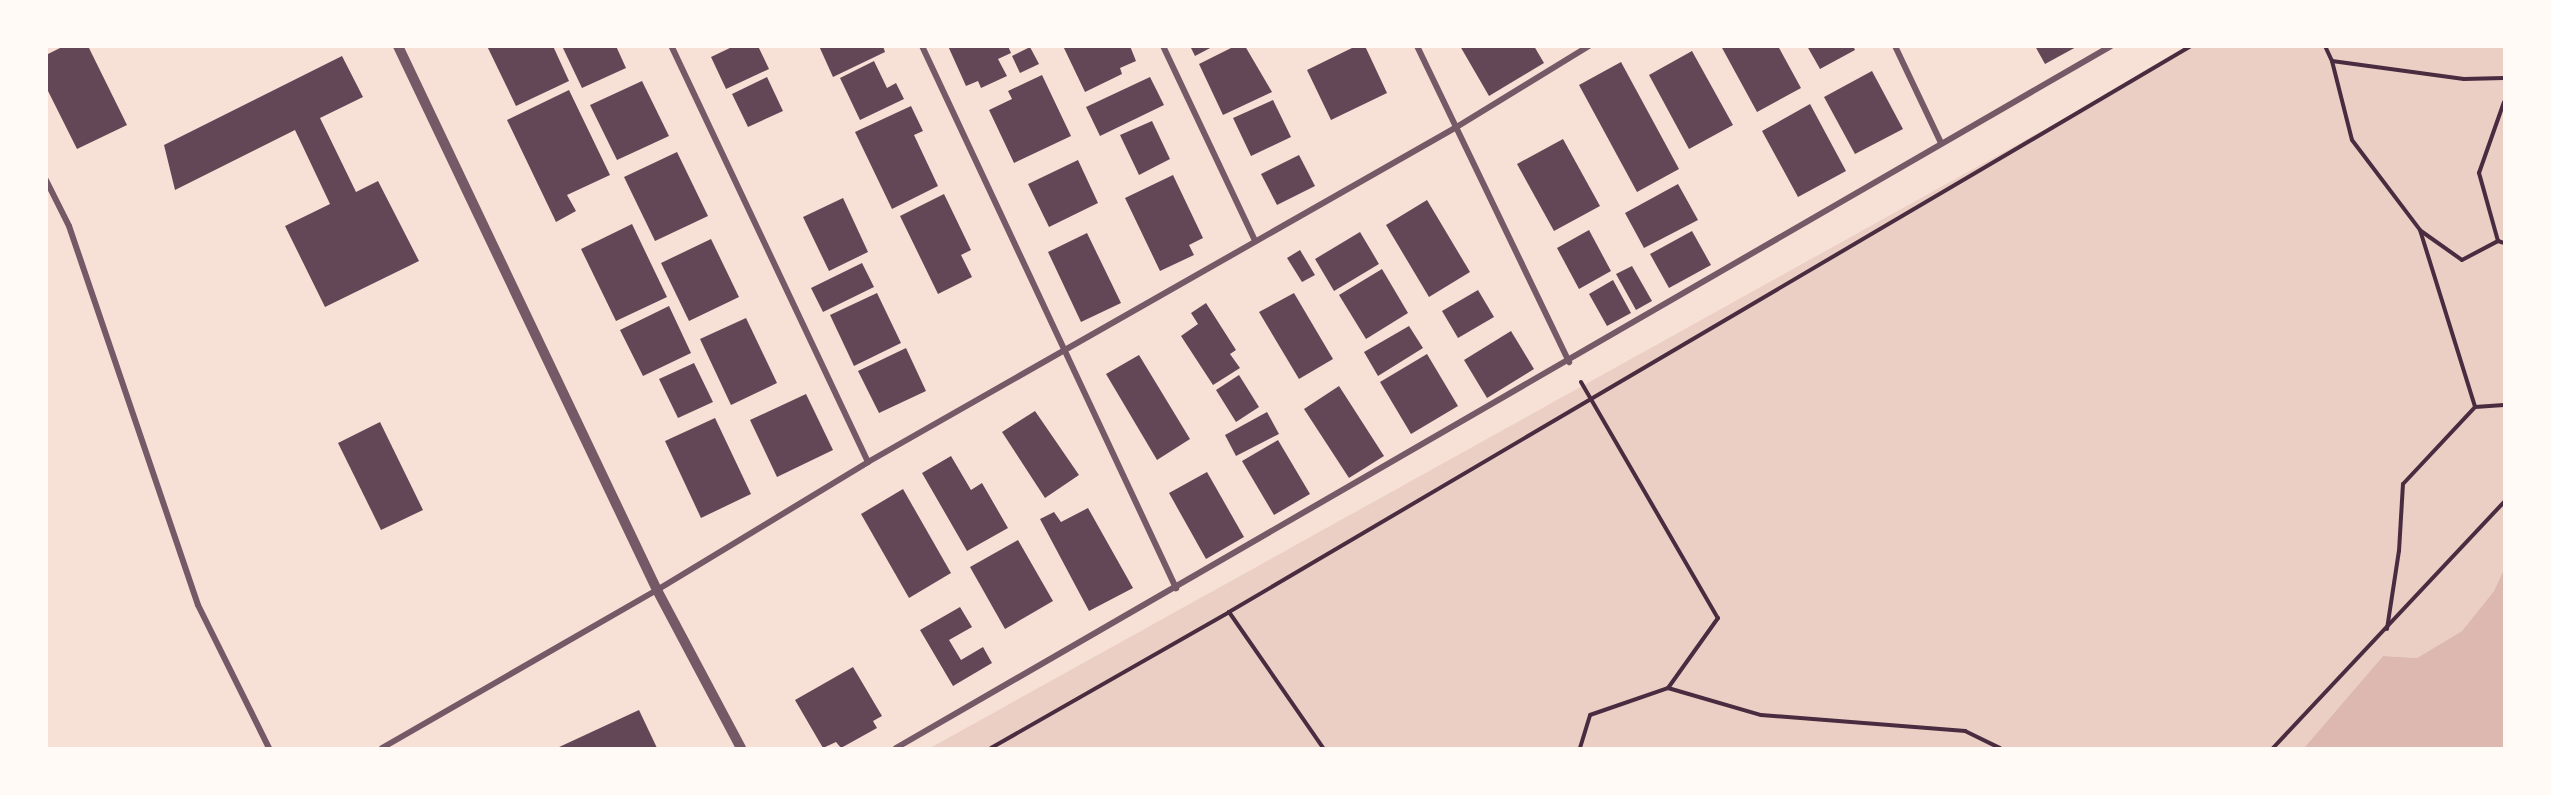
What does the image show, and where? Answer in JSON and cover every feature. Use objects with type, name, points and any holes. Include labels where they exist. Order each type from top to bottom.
[{"type":"street","points":[[398,46],[657,590],[741,748]]},
{"type":"street","points":[[671,46],[868,462]]},
{"type":"street","points":[[922,46],[1176,588]]},
{"type":"street","points":[[1163,46],[1255,242]]},
{"type":"street","points":[[1417,46],[1569,362]]},
{"type":"street","points":[[382,748],[657,590],[868,462],[1455,128],[1589,46]]},
{"type":"street","points":[[1895,46],[1941,143]]},
{"type":"street","points":[[896,748],[1569,362],[1941,143],[2111,46]]},
{"type":"street","points":[[46,180],[69,226],[198,605],[269,748]]},
{"type":"path","points":[[991,748],[1229,612],[2191,46]]},
{"type":"path","points":[[2325,46],[2332,61],[2352,140],[2420,231],[2462,260],[2498,241],[2505,243]]},
{"type":"path","points":[[2332,61],[2464,79],[2505,78]]},
{"type":"path","points":[[2498,241],[2479,173],[2505,102]]},
{"type":"path","points":[[2420,231],[2475,407]]},
{"type":"path","points":[[1569,362],[1718,618],[1668,688],[1590,715],[1580,748]]},
{"type":"path","points":[[2386,631],[2399,551],[2403,484],[2475,407],[2505,405]]},
{"type":"path","points":[[2273,748],[2386,631],[2505,502]]},
{"type":"path","points":[[1229,612],[1323,748]]},
{"type":"path","points":[[1668,688],[1761,716],[1965,731],[2000,748]]},
{"type":"shaded area","points":[[2193,47],[2504,47],[2504,569],[2494,591],[2462,631],[2417,658],[2383,656],[2304,748],[930,748]]},
{"type":"shaded area","points":[[2504,569],[2504,748],[2304,748],[2383,656],[2417,658],[2462,631],[2494,591]]},
{"type":"building","points":[[64,46],[88,46],[127,125],[77,149],[46,87],[46,55]]},
{"type":"building","points":[[487,46],[553,46],[569,81],[516,106]]},
{"type":"building","points":[[562,46],[616,46],[626,68],[582,88]]},
{"type":"building","points":[[734,46],[758,46],[769,69],[726,89],[711,57]]},
{"type":"building","points":[[819,46],[883,46],[885,52],[833,77]]},
{"type":"building","points":[[948,46],[1008,46],[1011,53],[998,59],[1007,76],[981,88],[978,81],[966,86]]},
{"type":"building","points":[[1063,46],[1130,46],[1136,61],[1120,68],[1122,74],[1085,92]]},
{"type":"building","points":[[1190,46],[1214,46],[1195,56]]},
{"type":"building","points":[[1235,46],[1245,46],[1272,92],[1223,115],[1199,64]]},
{"type":"building","points":[[1356,46],[1365,46],[1387,93],[1331,120],[1307,70]]},
{"type":"building","points":[[1460,46],[1534,46],[1544,63],[1489,96]]},
{"type":"building","points":[[1721,46],[1778,46],[1801,88],[1757,112]]},
{"type":"building","points":[[1807,46],[1853,46],[1855,50],[1820,69]]},
{"type":"building","points":[[2035,46],[2078,46],[2045,64]]},
{"type":"building","points":[[1030,47],[1039,64],[1020,73],[1012,56]]},
{"type":"building","points":[[1692,51],[1733,125],[1689,149],[1649,75]]},
{"type":"building","points":[[342,56],[363,97],[320,118],[356,192],[378,181],[419,261],[325,307],[285,226],[330,204],[295,130],[175,190],[164,145]]},
{"type":"building","points":[[874,61],[887,88],[896,83],[904,99],[860,120],[840,78]]},
{"type":"building","points":[[1621,62],[1679,169],[1637,192],[1579,85]]},
{"type":"building","points":[[1872,71],[1903,129],[1855,154],[1824,97]]},
{"type":"building","points":[[1042,75],[1071,136],[1014,163],[989,110],[1012,99],[1008,91]]},
{"type":"building","points":[[767,77],[783,111],[748,127],[732,94]]},
{"type":"building","points":[[1150,77],[1164,105],[1100,136],[1086,107]]},
{"type":"building","points":[[642,81],[669,136],[617,160],[590,105]]},
{"type":"building","points":[[569,90],[610,175],[567,195],[576,211],[556,222],[507,120]]},
{"type":"building","points":[[1273,100],[1291,137],[1251,156],[1233,118]]},
{"type":"building","points":[[1810,104],[1846,171],[1798,197],[1762,131]]},
{"type":"building","points":[[911,106],[923,131],[914,135],[938,186],[892,209],[855,132]]},
{"type":"building","points":[[1152,121],[1170,159],[1139,175],[1120,135]]},
{"type":"building","points":[[1563,139],[1600,206],[1554,231],[1517,164]]},
{"type":"building","points":[[677,152],[708,216],[655,241],[624,177]]},
{"type":"building","points":[[1299,155],[1315,186],[1277,205],[1261,174]]},
{"type":"building","points":[[1078,160],[1098,203],[1049,227],[1028,184]]},
{"type":"building","points":[[1173,175],[1203,238],[1189,245],[1194,255],[1160,271],[1125,198]]},
{"type":"building","points":[[1678,184],[1698,220],[1644,248],[1625,213]]},
{"type":"building","points":[[944,194],[971,250],[961,255],[972,277],[938,294],[900,216]]},
{"type":"building","points":[[843,198],[868,252],[829,271],[803,217]]},
{"type":"building","points":[[1427,200],[1470,272],[1429,297],[1386,225]]},
{"type":"building","points":[[632,224],[667,297],[616,321],[581,249]]},
{"type":"building","points":[[1589,230],[1611,271],[1579,289],[1557,248]]},
{"type":"building","points":[[1692,231],[1711,265],[1669,288],[1650,254]]},
{"type":"building","points":[[1360,232],[1379,264],[1334,291],[1315,259]]},
{"type":"building","points":[[1087,233],[1121,303],[1081,322],[1048,252]]},
{"type":"building","points":[[711,239],[739,297],[689,321],[661,263]]},
{"type":"building","points":[[1300,250],[1315,275],[1302,282],[1287,258]]},
{"type":"building","points":[[862,263],[874,287],[823,312],[811,288]]},
{"type":"building","points":[[1632,266],[1652,301],[1636,310],[1616,274]]},
{"type":"building","points":[[1382,269],[1408,313],[1366,339],[1339,295]]},
{"type":"building","points":[[1613,280],[1631,313],[1607,326],[1589,294]]},
{"type":"building","points":[[1478,290],[1494,317],[1458,338],[1442,311]]},
{"type":"building","points":[[877,293],[901,343],[854,366],[830,315]]},
{"type":"building","points":[[1294,293],[1333,359],[1299,379],[1259,312]]},
{"type":"building","points":[[1206,303],[1236,350],[1230,354],[1240,368],[1213,385],[1181,336],[1198,324],[1191,313]]},
{"type":"building","points":[[669,306],[691,353],[643,376],[620,330]]},
{"type":"building","points":[[746,318],[777,383],[731,405],[700,339]]},
{"type":"building","points":[[1409,326],[1423,348],[1378,376],[1364,352]]},
{"type":"building","points":[[1511,331],[1534,369],[1487,398],[1464,360]]},
{"type":"building","points":[[906,348],[926,391],[879,413],[858,371]]},
{"type":"building","points":[[1427,354],[1458,406],[1411,434],[1380,382]]},
{"type":"building","points":[[1139,355],[1190,439],[1157,460],[1106,374]]},
{"type":"building","points":[[694,363],[713,402],[678,418],[659,379]]},
{"type":"building","points":[[1239,375],[1259,407],[1236,422],[1216,390]]},
{"type":"building","points":[[1339,386],[1384,456],[1349,478],[1304,409]]},
{"type":"building","points":[[806,394],[833,450],[777,477],[750,420]]},
{"type":"building","points":[[1035,411],[1079,475],[1045,498],[1002,432]]},
{"type":"building","points":[[1267,412],[1279,434],[1236,456],[1225,435]]},
{"type":"building","points":[[715,418],[751,494],[701,518],[665,441]]},
{"type":"building","points":[[380,422],[423,510],[381,530],[338,443]]},
{"type":"building","points":[[1278,440],[1310,494],[1274,515],[1242,461]]},
{"type":"building","points":[[951,456],[971,490],[982,483],[1008,528],[967,551],[922,473]]},
{"type":"building","points":[[1207,472],[1244,537],[1206,559],[1169,493]]},
{"type":"building","points":[[903,489],[951,573],[909,598],[861,514]]},
{"type":"building","points":[[1088,508],[1133,588],[1089,611],[1040,519],[1054,512],[1061,522]]},
{"type":"building","points":[[1018,540],[1053,601],[1005,629],[970,567]]},
{"type":"building","points":[[960,607],[972,627],[949,640],[961,660],[983,647],[992,663],[953,686],[920,630]]},
{"type":"building","points":[[853,667],[882,716],[873,721],[877,728],[841,748],[836,742],[823,748],[795,700]]},
{"type":"building","points":[[639,710],[657,748],[557,748]]}]
